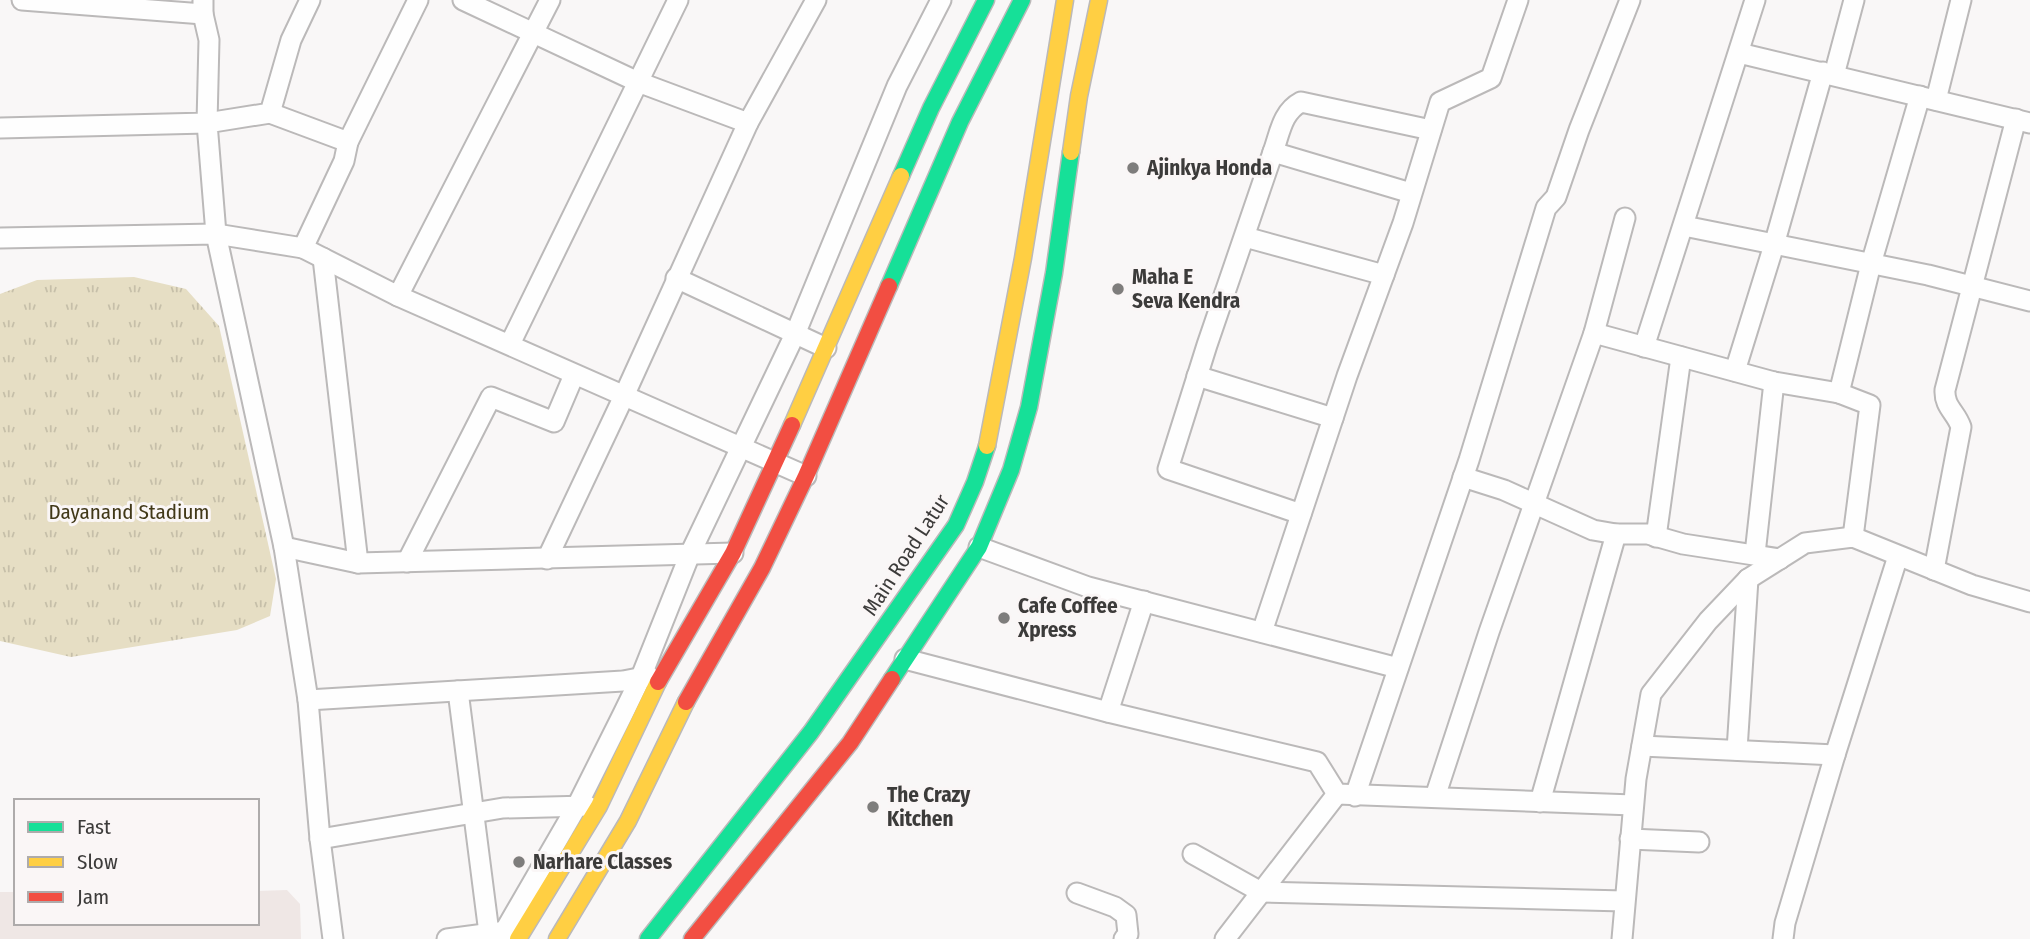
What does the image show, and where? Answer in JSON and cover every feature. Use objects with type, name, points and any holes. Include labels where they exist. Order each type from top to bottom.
[{"type":"street","points":[[22,0],[203,7],[209,40],[207,123],[216,234],[284,547],[309,700],[320,839],[333,939]]},
{"type":"street","points":[[270,113],[292,40],[310,0]]},
{"type":"street","points":[[303,248],[344,161],[348,142],[418,0]]},
{"type":"street","points":[[463,0],[638,82],[748,123]]},
{"type":"street","points":[[398,296],[550,0]]},
{"type":"street","points":[[510,344],[678,0]]},
{"type":"street","points":[[547,559],[748,123],[816,0]]},
{"type":"street","points":[[507,935],[577,806],[641,677],[690,554],[796,332],[897,86],[941,0]]},
{"type":"street","points":[[507,935],[599,806],[663,673],[733,553],[776,462],[931,108],[986,0]]},
{"type":"street","points":[[556,939],[628,821],[693,688],[762,568],[806,476],[960,122],[1022,0]]},
{"type":"street","points":[[692,939],[850,743],[979,547],[1011,470],[1029,407],[1054,274],[1079,96],[1099,0]]},
{"type":"street","points":[[1262,632],[1440,102],[1491,78],[1518,0]]},
{"type":"street","points":[[1225,939],[1261,892],[1346,795],[1398,668],[1463,477],[1546,208],[1556,197],[1630,0]]},
{"type":"street","points":[[1644,347],[1755,0]]},
{"type":"street","points":[[1735,371],[1828,74],[1854,0]]},
{"type":"street","points":[[1839,393],[1871,264],[1961,0]]},
{"type":"street","name":"Main Road Latur","points":[[648,939],[811,732],[956,525],[975,482],[991,433],[1023,258],[1058,2]]},
{"type":"street","points":[[1739,52],[1928,98],[2025,117],[1971,286],[1945,390],[1944,400],[1958,417],[1961,427],[1934,570]]},
{"type":"street","points":[[1301,514],[1168,468],[1285,116],[1292,107],[1301,102],[1431,130]]},
{"type":"street","points":[[0,128],[207,123],[270,113],[348,142]]},
{"type":"street","points":[[1273,152],[1411,193]]},
{"type":"street","points":[[1435,797],[1594,332],[1625,218]]},
{"type":"street","points":[[1684,226],[1871,264],[2030,301]]},
{"type":"street","points":[[0,238],[216,234],[303,248],[398,296],[806,476]]},
{"type":"street","points":[[1245,237],[1384,275]]},
{"type":"street","points":[[323,258],[358,563]]},
{"type":"street","points":[[676,278],[826,348]]},
{"type":"street","points":[[1594,332],[1774,382],[1839,393],[1870,405],[1853,537]]},
{"type":"street","points":[[1656,537],[1681,357]]},
{"type":"street","points":[[407,562],[491,397],[554,422],[575,375]]},
{"type":"street","points":[[1197,376],[1333,418]]},
{"type":"street","points":[[1755,554],[1774,382]]},
{"type":"street","points":[[1463,477],[1504,490],[1574,519],[1593,530],[1656,537],[1683,544],[1780,559]]},
{"type":"street","points":[[1540,802],[1616,534]]},
{"type":"street","points":[[1622,939],[1633,805],[1651,694],[1708,621],[1748,579],[1805,543],[1853,537],[1934,570],[2030,602]]},
{"type":"street","points":[[284,547],[358,563],[733,553]]},
{"type":"street","points":[[979,547],[1088,587],[1398,668]]},
{"type":"street","points":[[1783,939],[1785,923],[1835,755],[1898,556]]},
{"type":"street","points":[[1737,750],[1748,579]]},
{"type":"street","points":[[1108,712],[1144,601]]},
{"type":"street","points":[[905,659],[1108,712],[1317,762],[1346,795],[1633,805]]},
{"type":"street","points":[[309,700],[623,681],[663,673]]},
{"type":"street","points":[[458,691],[475,813],[507,935]]},
{"type":"street","points":[[1642,746],[1835,755]]},
{"type":"street","points":[[320,839],[503,808],[599,806]]},
{"type":"street","points":[[1630,839],[1699,842]]},
{"type":"street","points":[[1192,855],[1261,892],[1624,901]]},
{"type":"street","points":[[1077,893],[1115,907],[1126,915],[1126,938]]},
{"type":"street","points":[[447,939],[507,935]]},
{"type":"shaded area","points":[[287,890],[300,904],[301,939],[0,939],[0,892],[14,892],[14,925],[259,925],[259,891]]},
{"type":"green space","name":"Dayanand Stadium","points":[[134,277],[186,289],[219,326],[276,579],[270,616],[237,630],[71,657],[0,641],[0,294],[37,280]]},
{"type":"traffic: fast","points":[[901,176],[931,108],[986,0]]},
{"type":"traffic: fast","points":[[889,286],[960,122],[1022,0]]},
{"type":"traffic: fast","points":[[892,679],[979,547],[1011,470],[1029,407],[1054,273],[1071,152]]},
{"type":"traffic: fast","points":[[648,939],[811,732],[956,525],[987,446]]},
{"type":"traffic: slow","points":[[987,446],[1023,258],[1065,0]]},
{"type":"traffic: slow","points":[[1071,152],[1079,96],[1099,0]]},
{"type":"traffic: slow","points":[[792,425],[901,176]]},
{"type":"traffic: slow","points":[[518,939],[599,806],[658,682]]},
{"type":"traffic: slow","points":[[557,939],[628,821],[686,702]]},
{"type":"traffic: jam","points":[[686,702],[762,568],[806,476],[889,286]]},
{"type":"traffic: jam","points":[[658,682],[733,553],[792,425]]},
{"type":"traffic: jam","points":[[692,939],[850,743],[892,679]]},
{"type":"place","name":"Ajinkya Honda","points":[[1133,168]]},
{"type":"place","name":"Maha E Seva Kendra","points":[[1118,289]]},
{"type":"place","name":"Cafe Coffee Xpress","points":[[1004,618]]},
{"type":"place","name":"The Crazy Kitchen","points":[[873,807]]},
{"type":"place","name":"Narhare Classes","points":[[519,862]]}]
